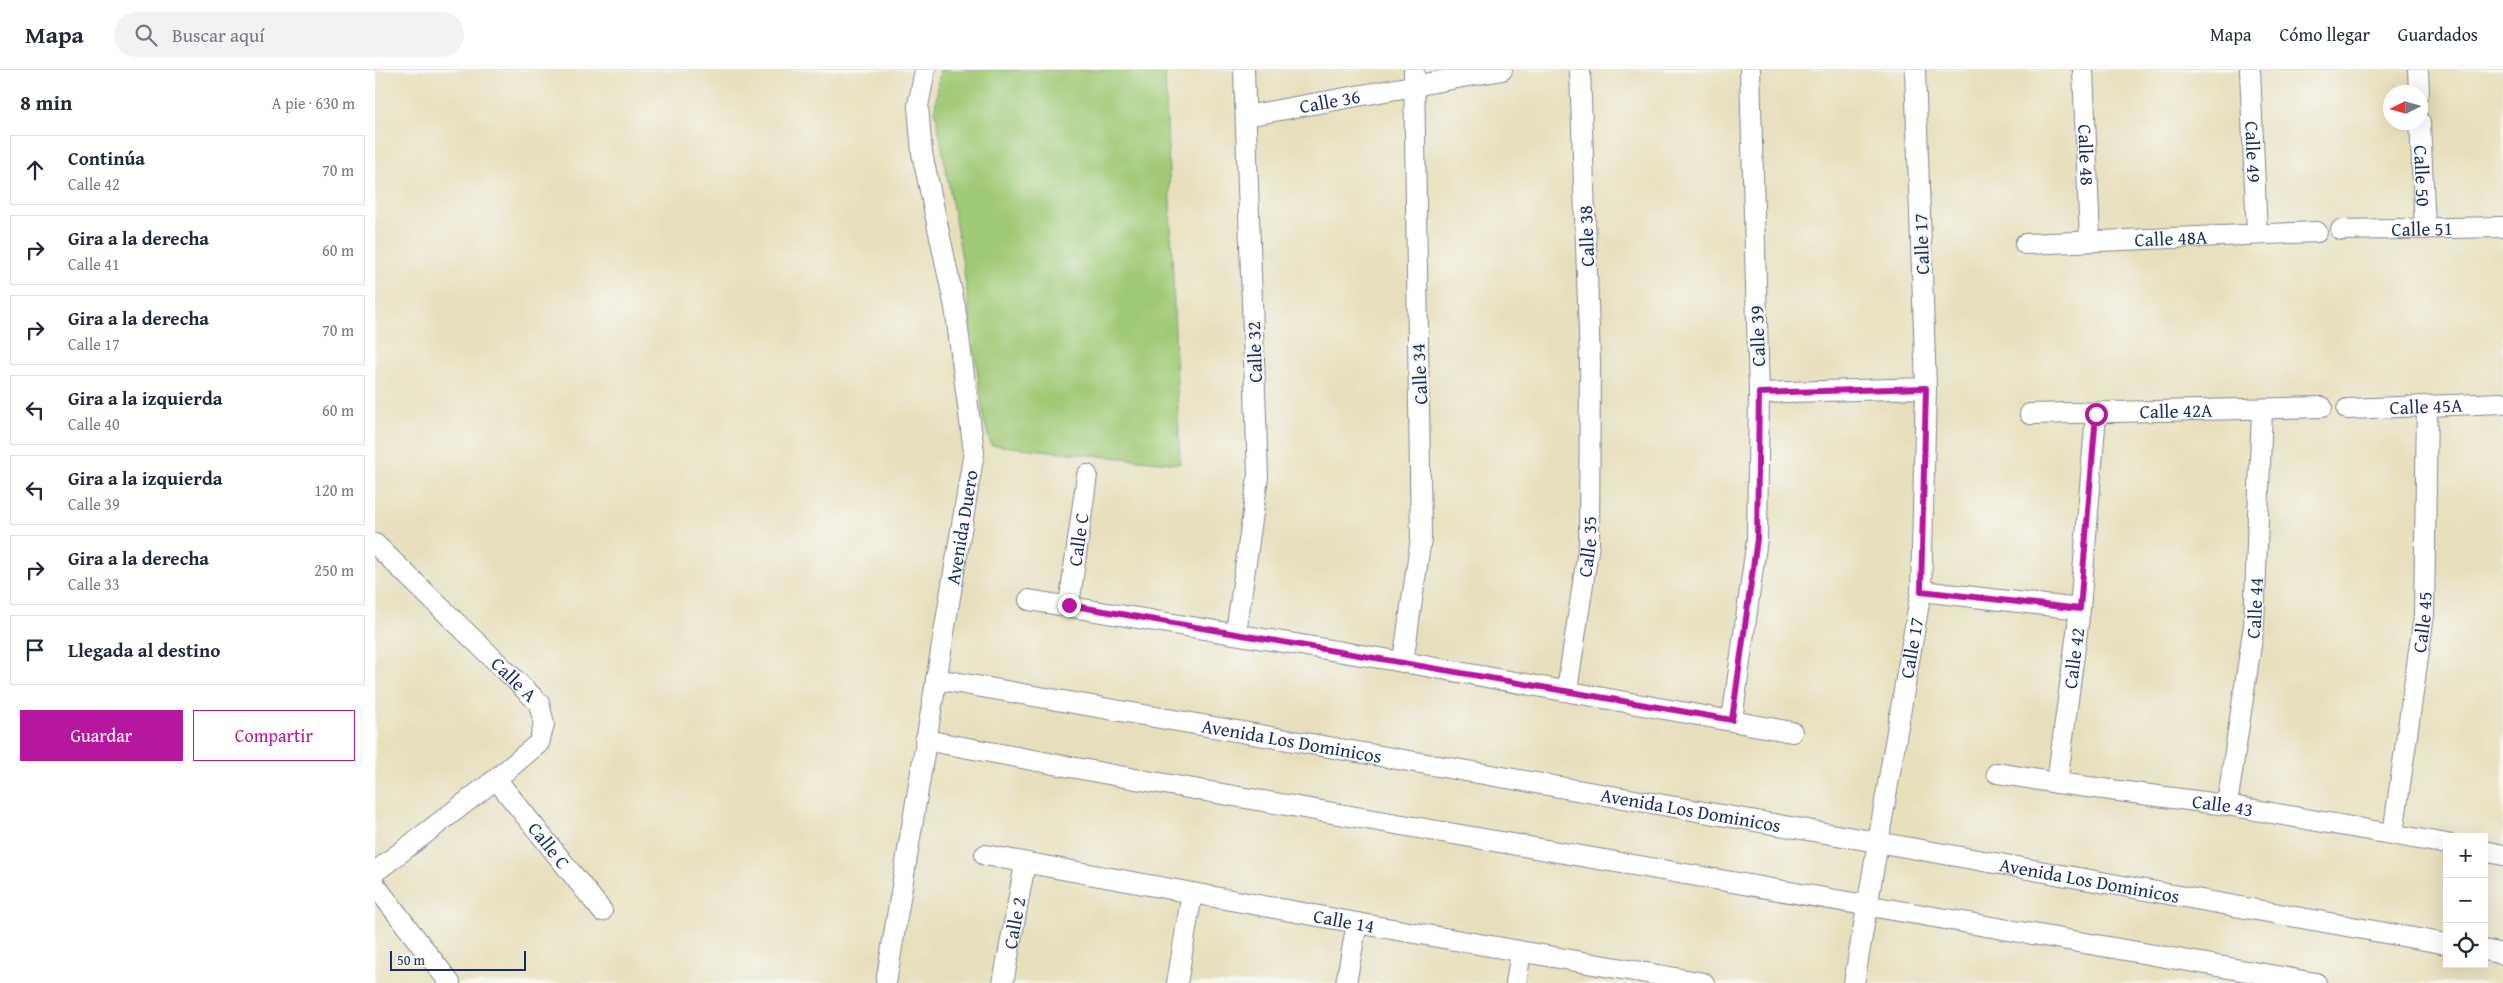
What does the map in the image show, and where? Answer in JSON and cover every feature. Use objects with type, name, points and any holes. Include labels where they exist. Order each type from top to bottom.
[{"type":"street","name":"Avenida Duero","points":[[886,983],[974,452],[955,306],[922,154],[918,106],[925,70]]},
{"type":"street","name":"Calle 32","points":[[1237,633],[1258,477],[1244,70]]},
{"type":"street","name":"Calle 36","points":[[1246,116],[1414,78],[1502,70]]},
{"type":"street","name":"Calle 38","points":[[1580,70],[1590,401]]},
{"type":"street","name":"Calle 39","points":[[1732,720],[1757,539],[1759,393],[1750,70]]},
{"type":"street","name":"Calle 17","points":[[1854,983],[1866,903],[1921,591],[1926,388],[1915,70]]},
{"type":"street","name":"Calle 48","points":[[2083,70],[2090,240]]},
{"type":"street","name":"Calle 49","points":[[2250,70],[2257,234]]},
{"type":"street","points":[[2418,70],[2419,85]]},
{"type":"street","name":"Calle 34","points":[[1403,662],[1421,538],[1414,78]]},
{"type":"street","name":"Calle 50","points":[[2421,130],[2425,229]]},
{"type":"street","name":"Calle 51","points":[[2341,230],[2503,227]]},
{"type":"street","name":"Calle 48A","points":[[2025,244],[2317,232]]},
{"type":"street","points":[[1759,393],[1926,388]]},
{"type":"street","name":"Calle 35","points":[[1567,690],[1589,544],[1590,401]]},
{"type":"street","name":"Calle 45A","points":[[2347,409],[2503,403]]},
{"type":"street","name":"Calle 42A","points":[[2030,414],[2096,414],[2323,407]]},
{"type":"street","name":"Calle 45","points":[[2393,834],[2424,615],[2427,407]]},
{"type":"street","name":"Calle 44","points":[[2227,805],[2254,625],[2261,409]]},
{"type":"street","name":"Calle 42","points":[[2057,783],[2080,609],[2096,414]]},
{"type":"street","name":"Calle C","points":[[1069,605],[1087,475]]},
{"type":"street","name":"Calle A","points":[[375,544],[539,703],[544,724],[539,743],[496,779],[375,872]]},
{"type":"street","points":[[1921,591],[2080,609]]},
{"type":"street","points":[[1029,600],[1237,633],[1567,690],[1792,732]]},
{"type":"street","name":"Avenida Los Dominicos","points":[[936,679],[1877,842],[2443,943]]},
{"type":"street","points":[[925,740],[1622,864],[1866,903],[2316,983]]},
{"type":"street","name":"Calle 43","points":[[1997,773],[2057,783],[2227,805],[2443,843]]},
{"type":"street","name":"Calle C","points":[[496,779],[602,910]]},
{"type":"street","points":[[2488,852],[2503,855]]},
{"type":"street","name":"Calle 14","points":[[985,854],[1025,864],[1692,982]]},
{"type":"street","name":"Calle 2","points":[[1003,983],[1025,864]]},
{"type":"street","points":[[375,885],[450,983]]},
{"type":"street","points":[[1177,983],[1192,893]]},
{"type":"street","points":[[1346,983],[1357,923]]},
{"type":"street","points":[[2488,951],[2503,954]]},
{"type":"street","points":[[1516,983],[1521,952]]},
{"type":"green space","points":[[940,70],[1165,70],[1180,464],[991,445],[984,421],[963,264],[935,109]]},
{"type":"route","points":[[1069,605],[1732,720],[1757,539],[1759,393],[1926,388],[1921,591],[2080,609],[2096,414]]}]
